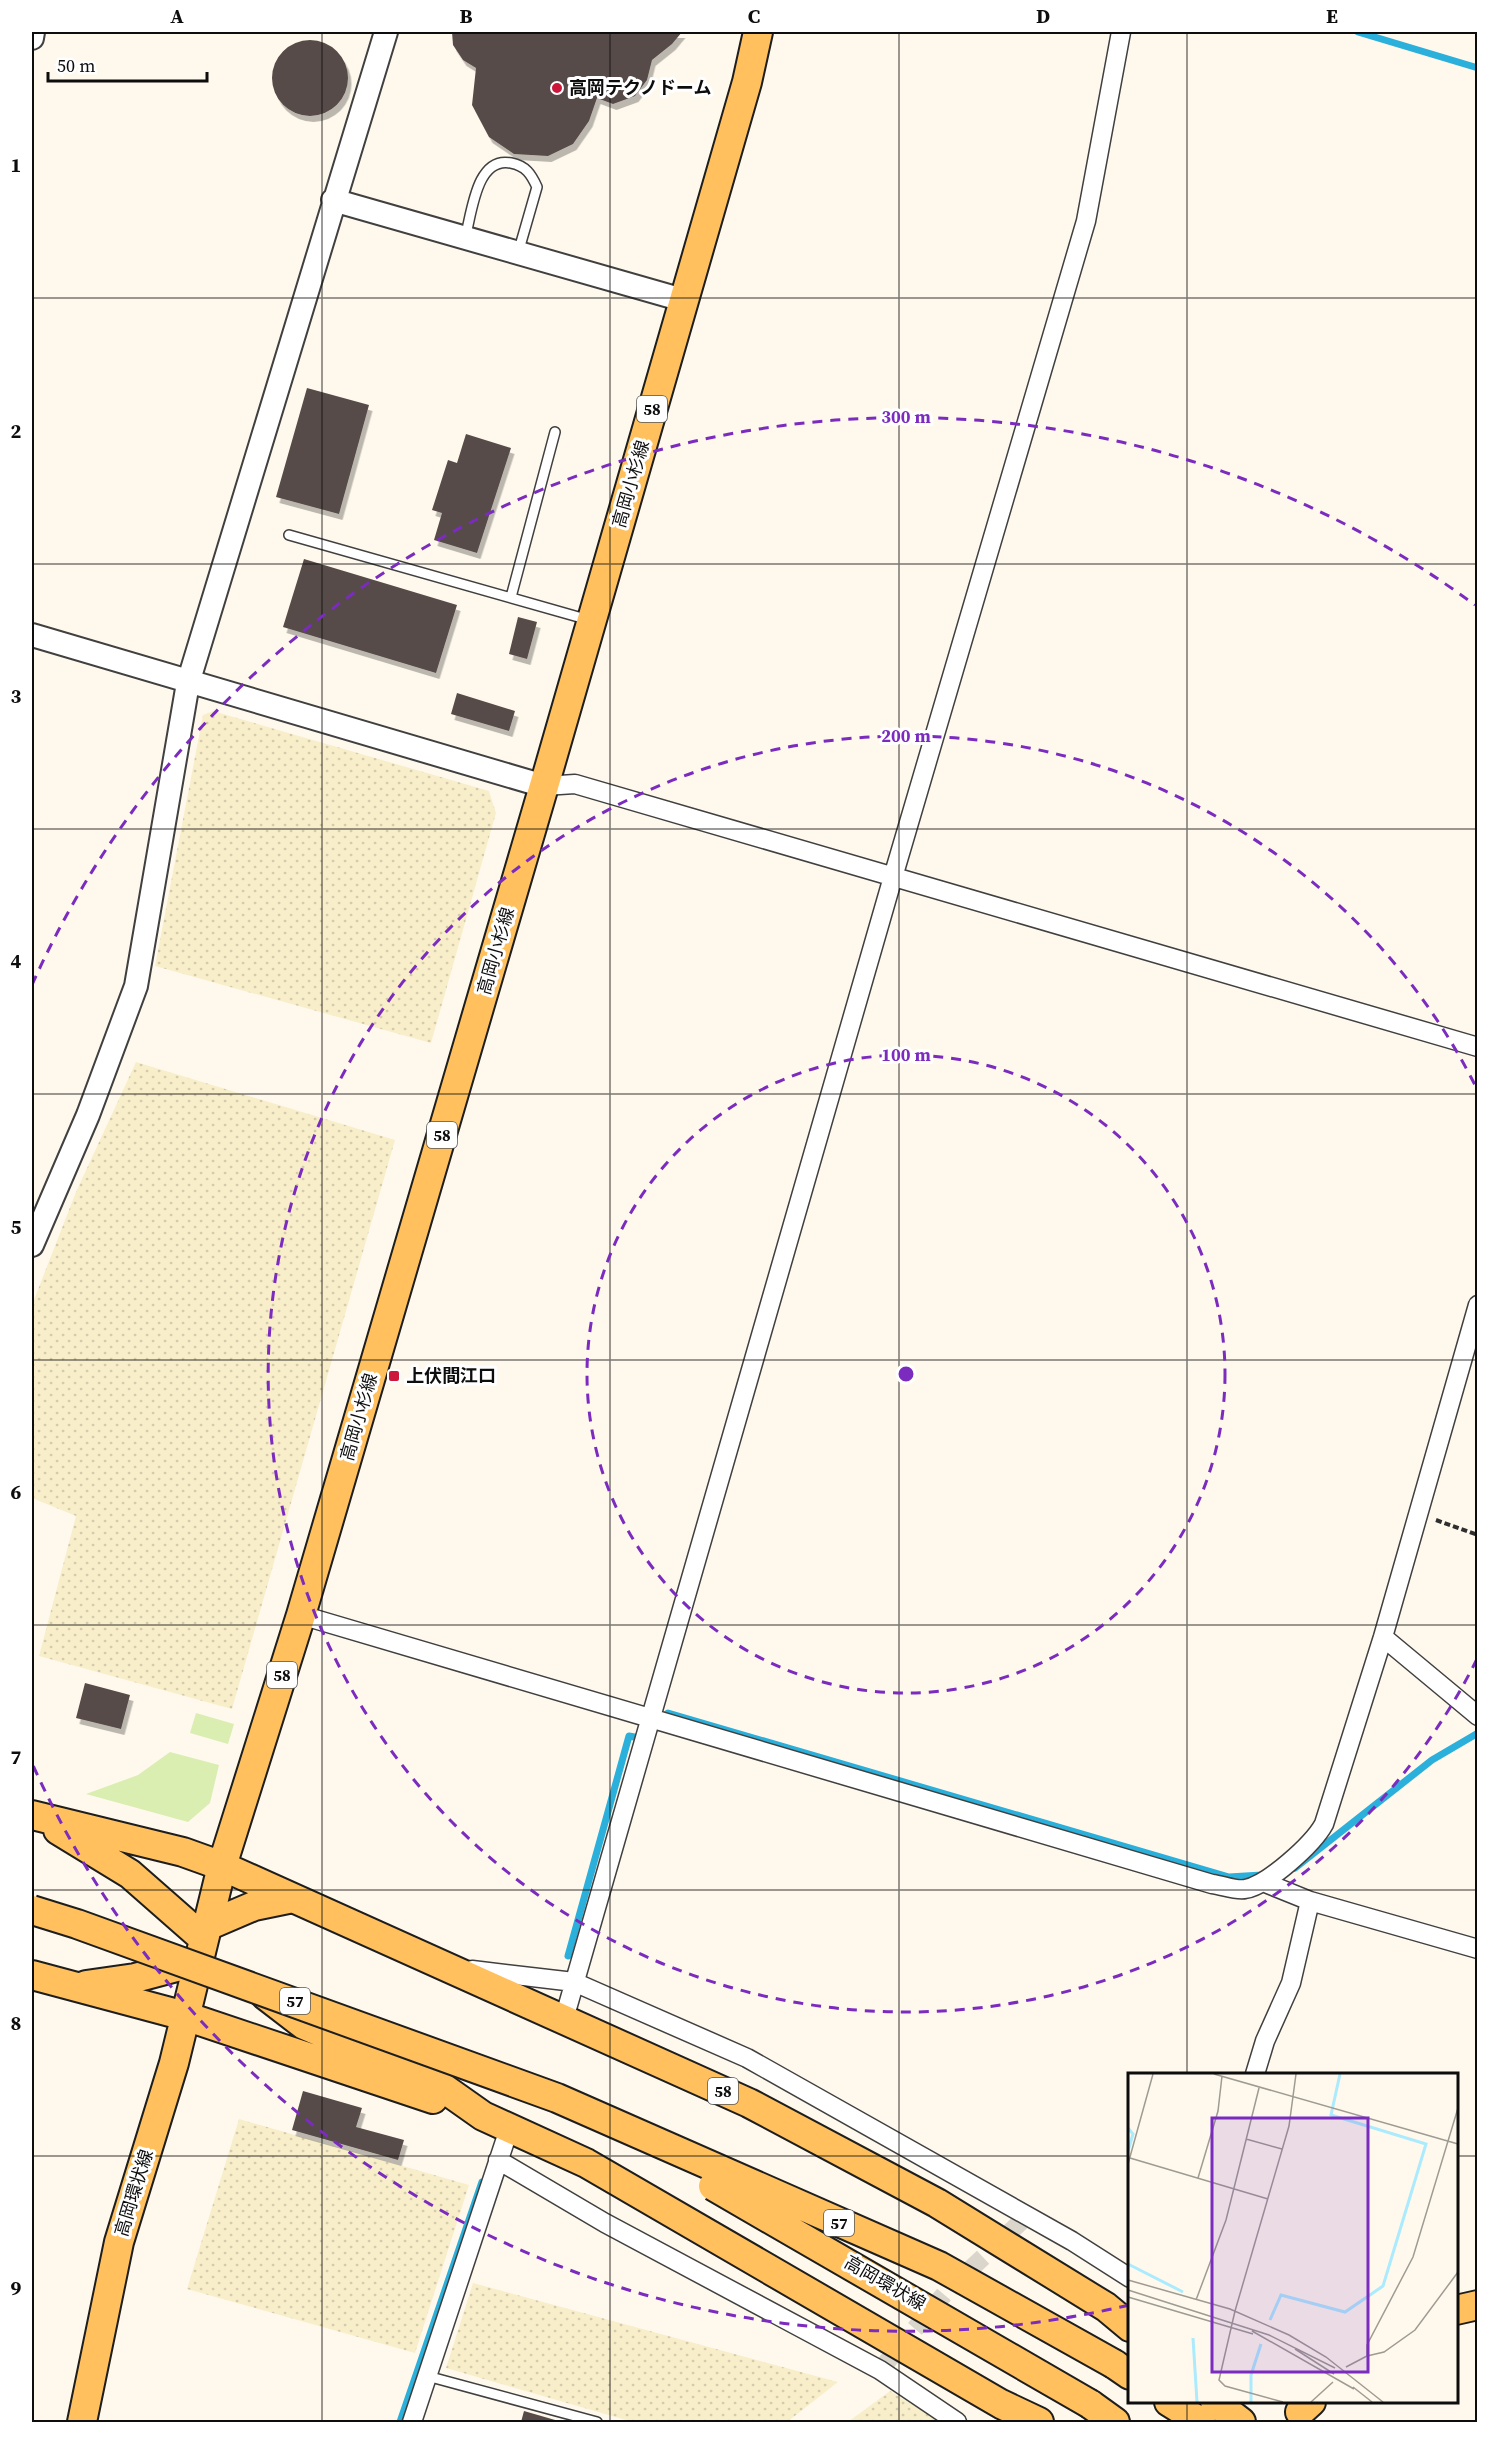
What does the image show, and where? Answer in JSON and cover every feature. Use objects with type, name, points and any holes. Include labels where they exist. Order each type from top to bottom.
[{"type":"main road","name":"高岡小杉線","points":[[222,1866],[301,1615],[544,786],[747,82],[758,32]]},
{"type":"main road","points":[[32,1815],[183,1852],[222,1866]]},
{"type":"main road","points":[[32,1815],[130,1874],[203,1944],[304,2025],[432,2080],[483,2116],[586,2163],[960,2380],[1039,2422]]},
{"type":"main road","name":"58","points":[[222,1866],[749,2103],[937,2204],[1106,2307],[1128,2325]]},
{"type":"main road","name":"高岡環状線","points":[[82,2422],[119,2242],[185,2016],[222,1866]]},
{"type":"main road","points":[[72,1988],[135,1978],[203,1944],[254,1906],[293,1898]]},
{"type":"main road","name":"高岡環状線","points":[[32,1910],[335,2015],[557,2098],[939,2266],[1122,2369]]},
{"type":"main road","points":[[32,1975],[72,1988],[185,2016],[483,2116]]},
{"type":"main road","name":"高岡環状線","points":[[557,2098],[832,2253],[1090,2404],[1115,2422]]},
{"type":"main road","points":[[1458,2310],[1478,2305]]},
{"type":"main road","points":[[1171,2403],[1201,2422]]},
{"type":"main road","points":[[1216,2403],[1241,2422]]},
{"type":"street","points":[[32,39],[33,32]]},
{"type":"street","points":[[32,1245],[88,1115],[136,986],[188,683],[333,200],[386,32]]},
{"type":"street","points":[[564,2019],[639,1755],[653,1721],[893,877],[1086,222],[1121,32]]},
{"type":"street","points":[[333,200],[683,300]]},
{"type":"street","points":[[32,635],[188,683],[544,786],[575,784],[1478,1047]]},
{"type":"street","points":[[301,1615],[653,1721],[1212,1884],[1244,1890],[1264,1882],[1317,1837],[1324,1824],[1383,1637],[1478,1305]]},
{"type":"street","points":[[1383,1637],[1478,1716]]},
{"type":"street","points":[[1264,1882],[1310,1901],[1478,1949]]},
{"type":"street","points":[[1255,2073],[1265,2041],[1291,1983],[1310,1901]]},
{"type":"street","points":[[446,1967],[574,1982],[747,2058],[1072,2241],[1128,2277]]},
{"type":"street","points":[[412,2422],[508,2129]]},
{"type":"street","points":[[498,2160],[604,2223],[880,2370],[957,2422]]},
{"type":"lane","points":[[465,238],[483,174],[491,165],[512,164],[524,168],[531,174],[537,187],[518,253]]},
{"type":"lane","points":[[511,597],[555,432]]},
{"type":"lane","points":[[289,535],[592,621]]},
{"type":"lane","points":[[427,2376],[597,2422]]},
{"type":"path","points":[[1418,1513],[1478,1535]]},
{"type":"shaded area","points":[[213,711],[489,791],[496,813],[431,1043],[155,966],[203,715]]},
{"type":"shaded area","points":[[136,1062],[395,1140],[232,1709],[39,1656],[76,1516],[32,1498],[32,1305],[76,1192]]},
{"type":"shaded area","points":[[239,2119],[469,2185],[415,2353],[187,2289]]},
{"type":"shaded area","points":[[473,2283],[838,2382],[787,2422],[633,2422],[446,2368]]},
{"type":"shaded area","points":[[890,2391],[941,2422],[848,2422]]},
{"type":"green space","points":[[196,1713],[234,1724],[228,1744],[190,1733]]},
{"type":"green space","points":[[170,1752],[219,1765],[210,1803],[188,1822],[86,1794],[138,1775]]},
{"type":"building","name":"高岡テクノドーム","points":[[452,32],[682,32],[672,44],[652,60],[647,80],[635,96],[613,104],[597,98],[589,121],[573,144],[548,156],[514,154],[489,137],[472,105],[476,68],[463,60],[453,45]]},
{"type":"building","points":[[310,40],[325,43],[337,51],[345,63],[348,78],[345,93],[337,105],[325,113],[310,116],[295,113],[283,105],[275,93],[272,78],[275,63],[283,51],[295,43]]},
{"type":"building","points":[[307,388],[369,405],[339,514],[276,497]]},
{"type":"building","points":[[466,434],[511,448],[477,553],[434,540],[442,513],[432,510],[448,460],[457,463]]},
{"type":"building","points":[[304,559],[457,605],[436,673],[283,627]]},
{"type":"building","points":[[518,617],[537,622],[527,659],[509,654]]},
{"type":"building","points":[[457,693],[515,711],[509,731],[451,714]]},
{"type":"building","points":[[85,1683],[130,1695],[121,1729],[76,1718]]},
{"type":"building","points":[[303,2091],[362,2108],[356,2127],[404,2140],[398,2160],[292,2130]]},
{"type":"building","points":[[524,2411],[562,2422],[521,2422]]},
{"type":"waterway","points":[[1358,32],[1478,68]]},
{"type":"waterway","points":[[662,1718],[668,1713],[1229,1877],[1262,1875]]},
{"type":"waterway","points":[[1295,1868],[1432,1760],[1478,1733]]},
{"type":"waterway","points":[[568,1956],[629,1736],[640,1738],[643,1736]]},
{"type":"waterway","points":[[400,2422],[482,2182]]},
{"type":"tunnel","points":[[880,2370],[947,2291],[1026,2217]]},
{"type":"place","name":"高岡テクノドーム","points":[[557,88]]},
{"type":"place","name":"上伏間江口","points":[[394,1376]]}]
